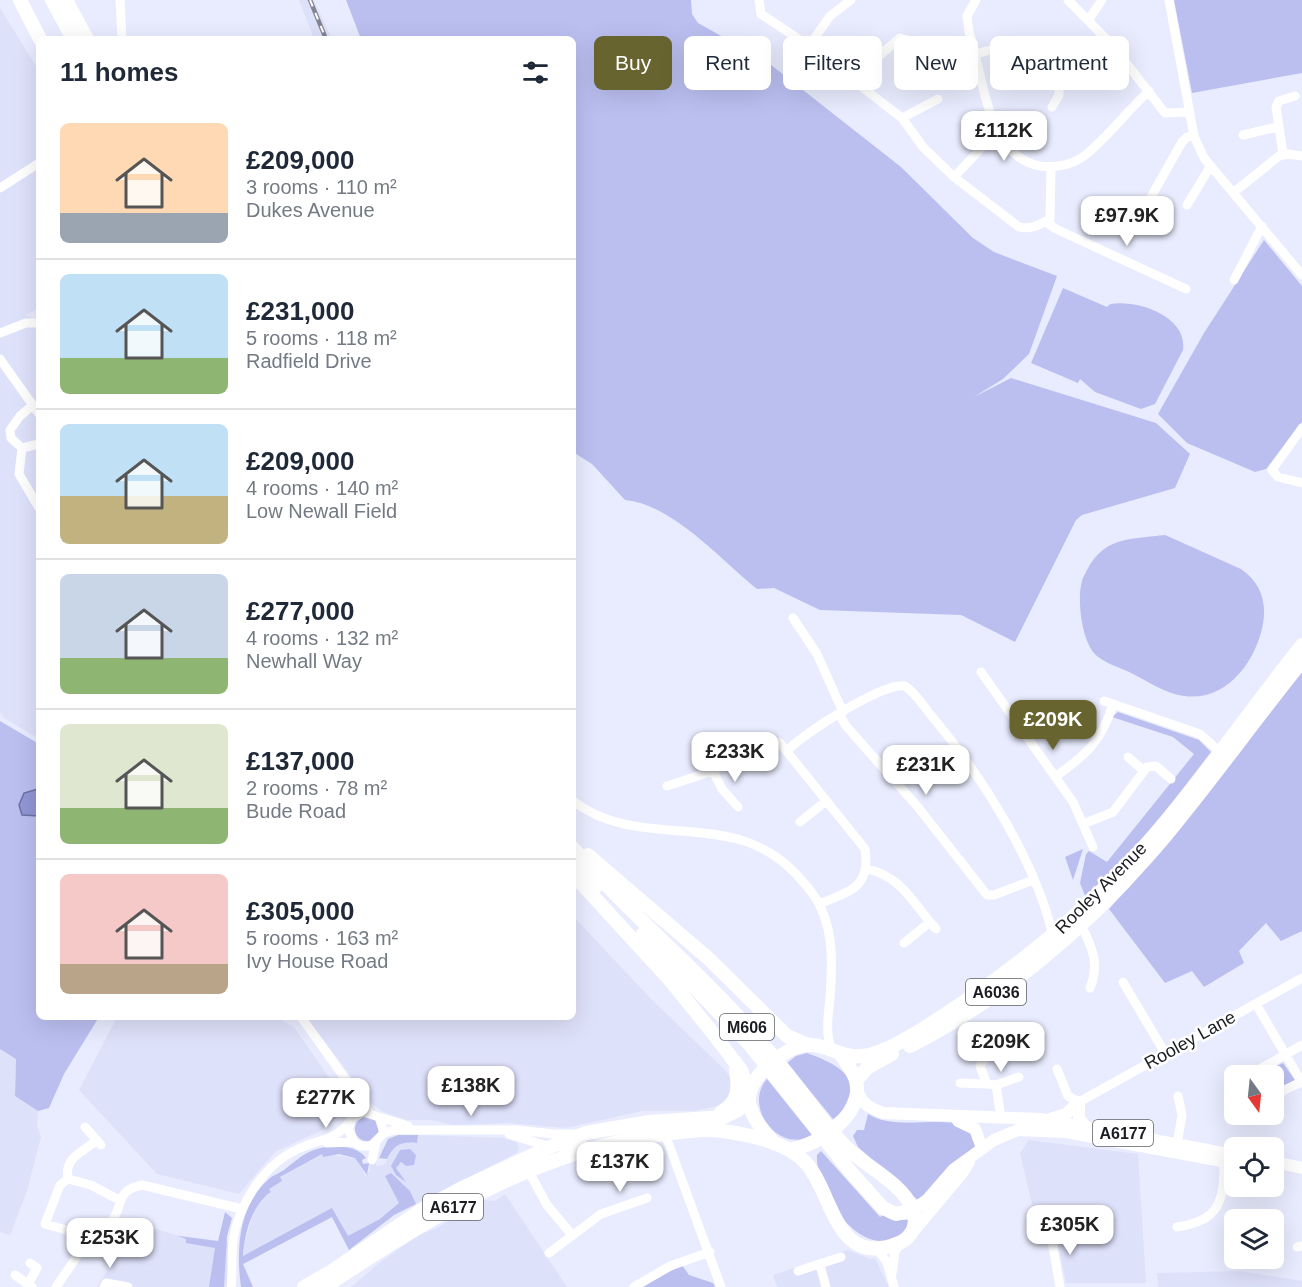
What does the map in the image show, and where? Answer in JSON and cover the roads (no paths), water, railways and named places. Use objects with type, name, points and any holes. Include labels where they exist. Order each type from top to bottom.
[{"type":"highway","points":[[20,0],[38,36]]},
{"type":"highway","points":[[52,0],[71,36]]},
{"type":"highway","points":[[66,0],[85,36]]},
{"type":"highway","name":"Rooley Avenue","points":[[838,1054],[870,1055],[914,1034],[1010,970],[1053,936],[1142,848],[1302,645]]},
{"type":"highway","name":"Rooley Avenue","points":[[856,1084],[867,1068],[933,1034],[1016,979],[1081,925],[1149,855],[1302,661]]},
{"type":"highway","name":"M606","points":[[576,846],[709,959],[787,1036],[808,1045]]},
{"type":"highway","name":"M606","points":[[576,852],[596,875],[695,970],[741,1020],[846,1147],[888,1180],[913,1210],[894,1214],[878,1202],[750,1045],[690,980],[576,868]]},
{"type":"highway","name":"M606","points":[[576,878],[670,980],[746,1078],[749,1096]]},
{"type":"highway","points":[[808,1045],[838,1054]]},
{"type":"highway","name":"A6177","points":[[303,1287],[332,1271],[420,1210],[464,1186],[550,1147],[586,1133],[664,1119],[724,1117],[738,1110],[749,1096],[763,1070],[787,1051],[808,1045]]},
{"type":"highway","name":"A6177","points":[[838,1054],[856,1084]]},
{"type":"highway","name":"M606","points":[[690,1119],[721,1112],[733,1103],[738,1084],[734,1062]]},
{"type":"highway","points":[[789,1150],[813,1144],[843,1121],[849,1114],[856,1084]]},
{"type":"highway","name":"A6177","points":[[749,1096],[753,1116],[775,1144]]},
{"type":"highway","name":"A6177","points":[[324,1287],[469,1197],[528,1170],[591,1147],[665,1134],[720,1131],[775,1144],[789,1150],[809,1166],[841,1229],[859,1244],[876,1248],[900,1243],[912,1233]]},
{"type":"highway","points":[[912,1233],[915,1222],[913,1210]]},
{"type":"main road","name":"A6177","points":[[856,1084],[860,1099],[867,1107],[883,1113],[1006,1118],[1224,1159]]},
{"type":"main road","points":[[1039,1124],[1059,1118],[1079,1102]]},
{"type":"main road","points":[[1079,1102],[1079,1118],[1085,1126]]},
{"type":"main road","points":[[940,1117],[970,1125],[980,1137],[977,1152]]},
{"type":"main road","name":"A6177","points":[[913,1210],[977,1152],[1009,1133],[1039,1124],[1085,1126],[1177,1144],[1224,1158]]},
{"type":"main road","name":"A6177","points":[[912,1233],[977,1152]]},
{"type":"main road","points":[[1284,1164],[1302,1168]]},
{"type":"main road","points":[[1284,1172],[1302,1175]]},
{"type":"street","points":[[120,0],[122,36]]},
{"type":"street","points":[[759,0],[761,14],[794,36]]},
{"type":"street","points":[[816,36],[830,16],[851,0]]},
{"type":"street","points":[[971,36],[967,20],[969,11],[976,0]]},
{"type":"street","points":[[1068,0],[1089,19],[1165,113],[1190,112]]},
{"type":"street","points":[[1089,19],[1102,0]]},
{"type":"street","points":[[1169,0],[1194,136],[1210,167],[1302,275]]},
{"type":"street","points":[[882,53],[894,43]]},
{"type":"street","points":[[978,54],[1020,45],[1031,48],[1059,79],[1059,95],[1052,106]]},
{"type":"street","points":[[978,61],[999,135],[1017,156],[1034,165],[1051,167],[1083,157],[1149,91]]},
{"type":"street","points":[[866,90],[902,118],[927,152],[954,177],[1019,227],[1026,229],[1050,219]]},
{"type":"street","points":[[1283,154],[1277,127],[1277,103],[1295,96]]},
{"type":"street","points":[[902,118],[938,99]]},
{"type":"street","points":[[1243,135],[1277,127]]},
{"type":"street","points":[[954,177],[989,140],[999,135]]},
{"type":"street","points":[[1146,206],[1182,142],[1187,137],[1194,136]]},
{"type":"street","points":[[1233,193],[1283,154],[1302,156]]},
{"type":"street","points":[[0,188],[36,165]]},
{"type":"street","points":[[1051,167],[1049,224],[1186,289]]},
{"type":"street","points":[[1187,205],[1210,167]]},
{"type":"street","points":[[1234,280],[1262,226]]},
{"type":"street","points":[[0,333],[26,323],[36,323]]},
{"type":"street","points":[[0,359],[36,410]]},
{"type":"street","points":[[22,448],[5,430],[33,405]]},
{"type":"street","points":[[1302,428],[1272,470],[1278,477],[1302,483]]},
{"type":"street","points":[[22,448],[36,445]]},
{"type":"street","points":[[22,448],[19,474],[36,503]]},
{"type":"street","points":[[793,618],[817,654],[846,726],[917,806],[987,895],[994,895],[1033,880]]},
{"type":"street","points":[[981,672],[1073,802],[1093,847]]},
{"type":"street","points":[[990,684],[998,678]]},
{"type":"street","points":[[787,751],[805,734],[892,686],[899,684],[910,690],[982,783],[1033,880],[1053,936]]},
{"type":"street","points":[[1055,777],[1090,752],[1100,738],[1108,703],[1200,734],[1220,751]]},
{"type":"street","points":[[1023,732],[1046,716],[1054,717],[1057,721]]},
{"type":"street","points":[[667,786],[714,771],[764,740],[774,740],[787,751],[866,849],[868,869],[863,878],[851,890],[819,904]]},
{"type":"street","points":[[1128,757],[1144,771]]},
{"type":"street","points":[[1083,824],[1113,812],[1147,767],[1156,766],[1171,778]]},
{"type":"street","points":[[714,771],[722,789],[738,807]]},
{"type":"street","points":[[800,822],[826,801]]},
{"type":"street","points":[[576,803],[589,812],[615,823],[642,828],[730,835],[760,846],[786,864],[807,885],[819,904],[832,949],[826,1029],[838,1054]]},
{"type":"street","points":[[868,869],[885,874],[897,882],[933,926],[904,943]]},
{"type":"street","points":[[1081,925],[1094,951],[1095,976],[1090,988]]},
{"type":"street","name":"Rooley Lane","points":[[1079,1102],[1302,978]]},
{"type":"street","points":[[1123,982],[1165,1053]]},
{"type":"street","points":[[1256,1004],[1284,1056],[1302,1083],[1284,1091]]},
{"type":"street","points":[[303,1020],[350,1082],[369,1112],[407,1126],[449,1130]]},
{"type":"street","points":[[1002,1026],[986,1040],[988,1052],[980,1066],[1006,1118]]},
{"type":"street","points":[[808,1045],[826,1029]]},
{"type":"street","points":[[1268,1065],[1302,1045]]},
{"type":"street","points":[[1057,1069],[1068,1096],[1079,1102]]},
{"type":"street","points":[[960,1083],[991,1085],[1019,1077]]},
{"type":"street","points":[[350,1082],[351,1120],[348,1130],[354,1142]]},
{"type":"street","points":[[1177,1144],[1182,1115],[1178,1096]]},
{"type":"street","points":[[234,1287],[233,1243],[242,1209],[255,1185],[277,1163],[301,1147],[343,1132],[359,1113],[369,1112]]},
{"type":"street","points":[[379,1117],[384,1133]]},
{"type":"street","points":[[68,1179],[69,1160],[99,1142],[85,1127]]},
{"type":"street","points":[[301,1147],[354,1142],[365,1147],[372,1160],[376,1143],[384,1133],[394,1130],[586,1133]]},
{"type":"street","points":[[492,1130],[550,1147],[582,1145],[591,1147]]},
{"type":"street","points":[[665,1134],[721,1287]]},
{"type":"street","points":[[365,1147],[376,1143]]},
{"type":"street","points":[[528,1170],[547,1205],[572,1235]]},
{"type":"street","points":[[68,1179],[60,1185],[45,1224],[84,1235],[100,1230],[111,1222],[119,1200],[129,1188],[141,1185],[242,1209]]},
{"type":"street","points":[[68,1179],[92,1185],[119,1200]]},
{"type":"street","points":[[1177,1226],[1194,1224],[1209,1218],[1219,1205],[1224,1185]]},
{"type":"street","points":[[549,1253],[601,1214],[647,1198]]},
{"type":"street","points":[[1049,1224],[1060,1287]]},
{"type":"street","points":[[56,1287],[80,1252],[84,1235]]},
{"type":"street","points":[[894,1287],[892,1274],[895,1252],[900,1243]]},
{"type":"street","points":[[876,1248],[892,1274]]},
{"type":"street","points":[[634,1287],[670,1266],[710,1252]]},
{"type":"street","points":[[798,1271],[841,1257]]},
{"type":"street","points":[[15,1275],[30,1286],[37,1269],[30,1263]]},
{"type":"street","points":[[820,1265],[825,1287]]},
{"type":"street","points":[[104,1287],[106,1283],[113,1282],[128,1287]]},
{"type":"railway","points":[[310,0],[325,36]]}]
